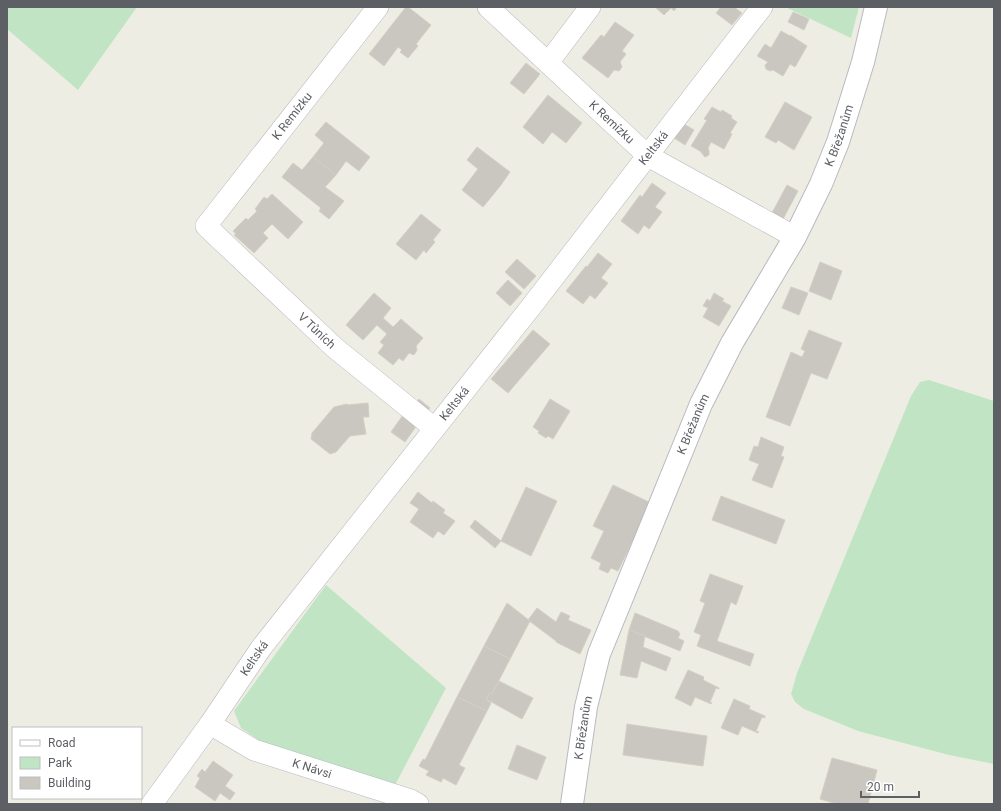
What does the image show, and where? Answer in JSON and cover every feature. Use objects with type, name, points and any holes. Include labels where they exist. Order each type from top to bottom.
[{"type":"street","name":"K Remízku","points":[[206,226],[378,7]]},
{"type":"street","name":"K Remízku","points":[[488,7],[648,156],[795,237]]},
{"type":"street","points":[[548,62],[590,7]]},
{"type":"street","name":"Keltská","points":[[152,804],[210,724],[261,648],[534,303],[762,7]]},
{"type":"street","name":"K Břežanům","points":[[572,804],[586,707],[599,654],[701,404],[732,343],[795,237],[821,184],[838,142],[862,62],[876,7]]},
{"type":"street","name":"V Tůních","points":[[206,226],[335,348],[434,428]]},
{"type":"street","name":"K Návsi","points":[[210,724],[254,750],[418,804]]},
{"type":"green space","points":[[7,7],[137,7],[78,90],[7,29]]},
{"type":"green space","points":[[785,7],[859,7],[851,38]]},
{"type":"green space","points":[[929,380],[994,401],[994,764],[949,755],[858,731],[804,709],[795,702],[791,694],[797,673],[911,396],[920,382]]},
{"type":"green space","points":[[326,585],[446,688],[394,787],[260,741],[241,728],[234,711]]},
{"type":"building","points":[[406,7],[431,25],[416,44],[418,46],[408,58],[400,52],[402,50],[398,47],[384,66],[369,54]]},
{"type":"building","points":[[655,7],[677,7],[674,11],[671,8],[664,15]]},
{"type":"building","points":[[721,7],[734,7],[742,13],[732,25],[716,13]]},
{"type":"building","points":[[793,12],[809,19],[804,30],[788,22]]},
{"type":"building","points":[[615,22],[634,35],[622,51],[626,54],[620,62],[622,67],[619,71],[614,70],[608,78],[582,58],[601,35],[604,37]]},
{"type":"building","points":[[781,31],[807,46],[795,67],[790,64],[783,76],[773,70],[770,71],[766,69],[765,65],[768,62],[757,56],[765,44],[771,48]]},
{"type":"building","points":[[526,63],[540,74],[524,94],[510,83]]},
{"type":"building","points":[[548,95],[582,123],[566,143],[552,132],[543,144],[523,127]]},
{"type":"building","points":[[785,102],[812,117],[794,150],[778,140],[776,143],[765,137]]},
{"type":"building","points":[[712,107],[721,112],[722,110],[732,116],[731,118],[737,122],[730,133],[732,134],[724,149],[711,142],[708,148],[709,155],[705,157],[700,151],[691,146],[707,120],[704,119]]},
{"type":"building","points":[[326,122],[370,157],[359,171],[346,161],[336,175],[313,157],[324,143],[315,135]]},
{"type":"building","points":[[684,124],[694,130],[685,145],[674,138]]},
{"type":"building","points":[[477,147],[510,172],[483,207],[462,190],[478,169],[467,160]]},
{"type":"building","points":[[313,157],[336,175],[325,187],[344,201],[329,219],[319,211],[321,208],[282,177],[293,163],[302,170]]},
{"type":"building","points":[[652,183],[666,193],[655,207],[662,212],[649,229],[644,225],[638,234],[621,221],[640,195],[642,197]]},
{"type":"building","points":[[787,185],[798,191],[783,219],[772,213]]},
{"type":"building","points":[[272,194],[303,222],[288,239],[272,224],[263,233],[268,238],[254,253],[234,235],[236,234],[233,231],[246,218],[248,220],[257,211],[255,209],[264,197],[267,199]]},
{"type":"building","points":[[421,214],[441,230],[433,240],[435,242],[426,253],[424,250],[416,260],[396,244]]},
{"type":"building","points":[[598,253],[612,264],[601,278],[608,283],[595,299],[590,295],[583,304],[566,291]]},
{"type":"building","points":[[517,259],[536,276],[524,289],[505,272]]},
{"type":"building","points":[[820,262],[842,271],[831,300],[809,291]]},
{"type":"building","points":[[508,280],[522,293],[510,306],[496,293]]},
{"type":"building","points":[[791,287],[808,293],[799,315],[782,308]]},
{"type":"building","points":[[374,293],[391,308],[383,318],[393,327],[401,319],[423,338],[416,346],[417,350],[414,355],[409,353],[403,361],[399,358],[393,365],[378,353],[384,345],[380,342],[387,334],[377,325],[363,340],[346,325]]},
{"type":"building","points":[[714,293],[724,299],[722,301],[731,306],[719,326],[703,317],[708,308],[703,306],[707,299],[710,301]]},
{"type":"building","points":[[533,330],[550,344],[508,393],[491,379]]},
{"type":"building","points":[[809,330],[842,343],[827,379],[811,373],[790,426],[766,417],[791,352],[802,357],[805,351],[801,349]]},
{"type":"building","points":[[419,399],[430,408],[425,414],[414,405]]},
{"type":"building","points":[[550,399],[570,411],[553,439],[548,436],[546,438],[538,433],[539,431],[533,427]]},
{"type":"building","points":[[368,403],[369,417],[363,417],[366,434],[350,436],[336,452],[330,454],[311,439],[312,433],[334,407],[347,404]]},
{"type":"building","points":[[403,415],[417,425],[405,442],[391,432]]},
{"type":"building","points":[[761,437],[784,447],[781,456],[784,457],[772,488],[752,480],[759,464],[749,460],[754,446],[758,447]]},
{"type":"building","points":[[613,485],[651,503],[618,571],[611,568],[608,573],[599,569],[601,563],[591,558],[604,531],[593,526]]},
{"type":"building","points":[[526,487],[557,501],[531,556],[501,541]]},
{"type":"building","points":[[418,492],[432,503],[433,501],[445,510],[443,513],[455,521],[444,535],[438,531],[433,538],[410,522],[419,509],[410,503]]},
{"type":"building","points":[[721,496],[785,520],[776,544],[712,520]]},
{"type":"building","points":[[475,520],[501,541],[495,548],[470,527]]},
{"type":"building","points":[[710,574],[743,586],[736,605],[731,602],[717,641],[754,654],[750,666],[697,646],[701,635],[694,632],[705,603],[700,601]]},
{"type":"building","points":[[507,603],[530,621],[510,659],[484,646]]},
{"type":"building","points":[[537,608],[556,622],[561,612],[570,616],[568,620],[591,630],[580,654],[556,642],[528,620]]},
{"type":"building","points":[[635,613],[678,631],[680,634],[678,638],[684,641],[680,651],[629,630]]},
{"type":"building","points":[[629,630],[645,636],[643,647],[671,658],[666,671],[641,661],[637,678],[620,675]]},
{"type":"building","points":[[484,646],[510,659],[492,694],[490,693],[486,699],[491,703],[487,711],[457,697]]},
{"type":"building","points":[[688,670],[704,677],[703,680],[719,688],[716,688],[710,702],[712,703],[711,704],[695,697],[691,706],[675,698]]},
{"type":"building","points":[[499,681],[533,698],[522,719],[486,699],[490,693],[492,694]]},
{"type":"building","points":[[457,697],[487,711],[459,765],[465,768],[456,785],[443,778],[441,782],[426,775],[429,771],[419,766],[423,759],[425,760]]},
{"type":"building","points":[[734,699],[750,706],[749,709],[765,716],[765,718],[762,717],[756,731],[759,732],[758,733],[742,726],[738,735],[721,728]]},
{"type":"building","points":[[627,724],[707,736],[703,766],[623,755]]},
{"type":"building","points":[[517,745],[546,757],[537,780],[508,769]]},
{"type":"building","points":[[832,758],[877,770],[868,804],[837,804],[820,799]]},
{"type":"building","points":[[213,761],[233,775],[225,786],[235,793],[230,800],[220,793],[215,801],[195,787],[200,778],[197,776],[202,769],[205,772]]}]
